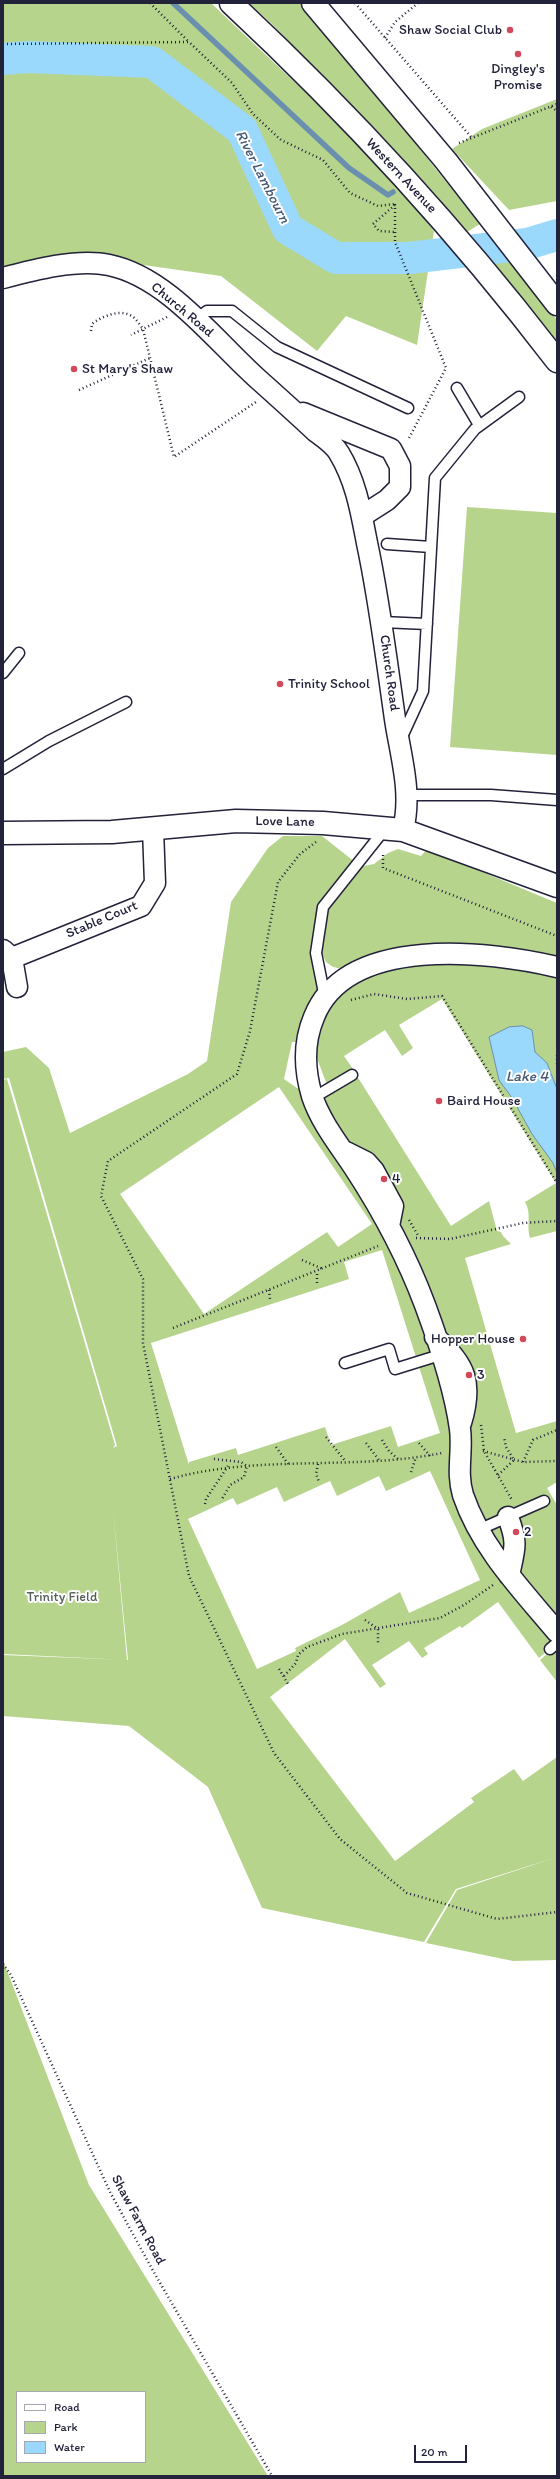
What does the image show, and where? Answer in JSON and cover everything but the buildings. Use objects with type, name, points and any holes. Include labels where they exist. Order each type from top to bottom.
[{"type":"main road","name":"Western Avenue","points":[[231,3],[331,102],[457,237],[557,361]]},
{"type":"main road","points":[[313,3],[492,218],[557,304]]},
{"type":"main road","name":"Love Lane","points":[[3,833],[112,832],[236,821],[340,824],[394,830],[557,886]]},
{"type":"street","name":"Church Road","points":[[3,278],[32,270],[70,264],[109,265],[137,275],[162,290],[190,314],[271,392],[338,451],[357,492],[362,516],[382,622],[408,795],[408,811],[394,830]]},
{"type":"street","name":"Church Road","points":[[290,408],[391,449],[400,466],[400,487],[388,500],[362,516]]},
{"type":"street","name":"Stable Court","points":[[17,987],[7,954],[142,906],[155,883],[153,829]]},
{"type":"street","points":[[555,1641],[503,1578],[489,1548],[472,1526],[459,1478],[460,1428],[438,1346],[418,1288],[392,1233],[343,1150],[321,1128],[307,1076],[305,1043],[316,1012],[325,998],[347,978],[359,971],[379,964],[414,956],[437,954],[486,955],[557,967]]},
{"type":"street","points":[[503,1578],[516,1546],[512,1515]]},
{"type":"lane","points":[[190,314],[207,311],[232,311],[277,347],[408,408]]},
{"type":"lane","points":[[457,388],[479,425]]},
{"type":"lane","points":[[399,742],[423,691],[435,478],[479,425],[519,397]]},
{"type":"lane","points":[[387,544],[431,547]]},
{"type":"lane","points":[[382,622],[427,624]]},
{"type":"lane","points":[[3,673],[18,653]]},
{"type":"lane","points":[[3,769],[49,741],[126,702]]},
{"type":"lane","points":[[408,795],[491,795],[557,800]]},
{"type":"lane","points":[[325,998],[316,953],[324,907],[394,830]]},
{"type":"lane","points":[[313,1098],[352,1075]]},
{"type":"lane","points":[[344,1363],[389,1349],[395,1369],[438,1346]]},
{"type":"lane","points":[[472,1526],[512,1515],[544,1501]]},
{"type":"path","points":[[150,3],[232,83],[253,114],[281,140],[323,160],[350,193],[378,206],[395,204]]},
{"type":"path","points":[[355,3],[472,138]]},
{"type":"path","points":[[385,38],[395,22],[418,3]]},
{"type":"path","points":[[3,44],[189,42]]},
{"type":"path","points":[[459,143],[557,104]]},
{"type":"path","points":[[551,107],[557,110]]},
{"type":"path","points":[[395,204],[395,242],[446,368]]},
{"type":"path","points":[[395,204],[373,224],[379,231],[395,232]]},
{"type":"path","points":[[91,331],[92,324],[98,319],[125,313],[134,317],[143,329],[174,457],[271,392]]},
{"type":"path","points":[[131,335],[143,329],[190,314]]},
{"type":"path","points":[[79,390],[150,358]]},
{"type":"path","points":[[340,824],[300,854],[278,882],[250,1031],[237,1074],[108,1161],[101,1196],[143,1279],[143,1343],[189,1576],[274,1753],[340,1839],[407,1894],[497,1919],[557,1912]]},
{"type":"path","points":[[394,830],[383,868],[557,936]]},
{"type":"path","points":[[325,998],[339,1003],[374,994],[407,999],[442,996],[557,1183]]},
{"type":"path","points":[[557,1055],[557,1067]]},
{"type":"path","points":[[173,1328],[323,1269],[392,1233],[419,1237],[450,1238],[523,1223],[557,1221]]},
{"type":"path","points":[[302,1260],[323,1269]]},
{"type":"path","points":[[317,1271],[317,1283]]},
{"type":"path","points":[[269,1290],[270,1300]]},
{"type":"path","points":[[481,1423],[484,1452],[511,1497],[512,1515]]},
{"type":"path","points":[[523,1462],[533,1440],[557,1430]]},
{"type":"path","points":[[326,1437],[347,1462]]},
{"type":"path","points":[[504,1437],[506,1446],[514,1460]]},
{"type":"path","points":[[382,1440],[389,1451],[398,1458]]},
{"type":"path","points":[[366,1443],[379,1460]]},
{"type":"path","points":[[419,1443],[430,1456]]},
{"type":"path","points":[[276,1447],[289,1465]]},
{"type":"path","points":[[170,1479],[228,1466],[318,1464],[379,1460],[430,1456],[460,1450],[484,1452],[523,1462],[557,1461]]},
{"type":"path","points":[[410,1472],[416,1457]]},
{"type":"path","points":[[214,1459],[241,1462],[247,1466]]},
{"type":"path","points":[[498,1475],[514,1460]]},
{"type":"path","points":[[318,1464],[316,1474],[319,1482]]},
{"type":"path","points":[[205,1504],[206,1499],[228,1466]]},
{"type":"path","points":[[222,1499],[230,1485],[244,1477],[247,1466]]},
{"type":"path","points":[[284,1676],[296,1664],[298,1655],[307,1647],[342,1634],[440,1618],[464,1605],[503,1578]]},
{"type":"path","points":[[365,1620],[378,1629]]},
{"type":"path","points":[[378,1629],[378,1645]]},
{"type":"path","points":[[279,1669],[288,1684]]},
{"type":"path","name":"Shaw Farm Road","points":[[3,1964],[11,1975],[55,2067],[110,2192],[152,2269],[272,2476]]},
{"type":"green space","points":[[3,3],[211,3],[379,162],[434,231],[417,345],[346,316],[317,351],[221,276],[73,255],[3,272]]},
{"type":"green space","points":[[249,3],[302,3],[480,224],[467,232],[273,25]]},
{"type":"green space","points":[[557,99],[557,201],[509,210],[452,149],[482,129]]},
{"type":"green space","points":[[508,255],[557,320],[557,343],[494,265]]},
{"type":"green space","points":[[467,507],[557,513],[557,755],[450,747]]},
{"type":"green space","name":"Trinity Field","points":[[283,836],[322,836],[355,862],[321,907],[321,997],[302,1042],[292,1042],[284,1079],[297,1088],[309,1088],[355,1170],[439,1354],[458,1478],[557,1642],[539,1658],[498,1602],[462,1628],[460,1626],[424,1648],[428,1654],[422,1658],[409,1641],[372,1665],[386,1684],[380,1688],[345,1639],[270,1697],[395,1861],[474,1802],[471,1798],[514,1769],[523,1781],[557,1757],[557,1857],[456,1889],[424,1942],[262,1908],[208,1787],[129,1726],[3,1716],[3,1655],[122,1660],[3,1654],[3,1080],[7,1079],[115,1445],[113,1448],[117,1446],[9,1078],[3,1079],[3,1052],[26,1047],[49,1068],[70,1133],[188,1074],[207,1061],[231,902],[268,848]],"holes":[[[279,1087],[372,1224],[338,1247],[327,1232],[204,1314],[120,1194]],[[382,1250],[440,1433],[398,1447],[391,1426],[331,1445],[325,1427],[238,1455],[236,1448],[189,1462],[189,1465],[151,1343],[349,1279],[344,1262]],[[430,1471],[480,1580],[409,1613],[400,1592],[342,1625],[295,1648],[296,1651],[257,1669],[188,1519],[233,1498],[237,1505],[277,1487],[284,1502],[330,1481],[337,1496],[379,1476],[386,1491]],[[113,1510],[128,1660],[127,1660]]]},
{"type":"green space","points":[[398,849],[421,856],[427,849],[557,903],[557,963],[521,956],[342,969],[333,967],[326,962],[322,953],[325,908],[358,867],[374,864],[388,853]]},
{"type":"green space","points":[[414,960],[557,970],[557,1231],[530,1238],[529,1215],[525,1202],[556,1183],[442,999],[399,1025],[413,1048],[402,1056],[385,1030],[344,1056],[353,1069],[327,1085],[312,1045],[337,990]]},
{"type":"green space","points":[[357,1076],[451,1226],[489,1201],[497,1231],[501,1232],[511,1244],[465,1258],[516,1433],[557,1421],[557,1482],[547,1488],[557,1505],[557,1630],[480,1533],[436,1336],[355,1154],[316,1101]]},
{"type":"green space","points":[[557,1645],[557,1682],[540,1660]]},
{"type":"green space","points":[[557,1857],[557,1960],[513,1961],[426,1943],[457,1890]]},
{"type":"green space","points":[[3,1960],[89,2185],[268,2476],[3,2476]]},
{"type":"water","name":"Lake 4","points":[[523,1026],[532,1030],[535,1052],[547,1063],[557,1089],[557,1173],[553,1163],[532,1134],[512,1098],[499,1080],[489,1037],[509,1027]]},
{"type":"waterway","points":[[173,3],[349,168],[388,195],[393,192]]},
{"type":"waterway","name":"River Lambourn","points":[[3,59],[28,57],[152,62],[242,130],[288,229],[336,258],[409,258],[527,244],[557,235]]},
{"type":"place","name":"Shaw Social Club","points":[[510,30]]},
{"type":"place","name":"Dingley's Promise","points":[[518,54]]},
{"type":"place","name":"St Mary's Shaw","points":[[74,369]]},
{"type":"place","name":"Trinity School","points":[[280,684]]},
{"type":"place","name":"Baird House","points":[[439,1101]]},
{"type":"place","name":"4","points":[[384,1179]]},
{"type":"place","name":"Hopper House","points":[[523,1339]]},
{"type":"place","name":"3","points":[[469,1375]]},
{"type":"place","name":"2","points":[[516,1532]]}]
